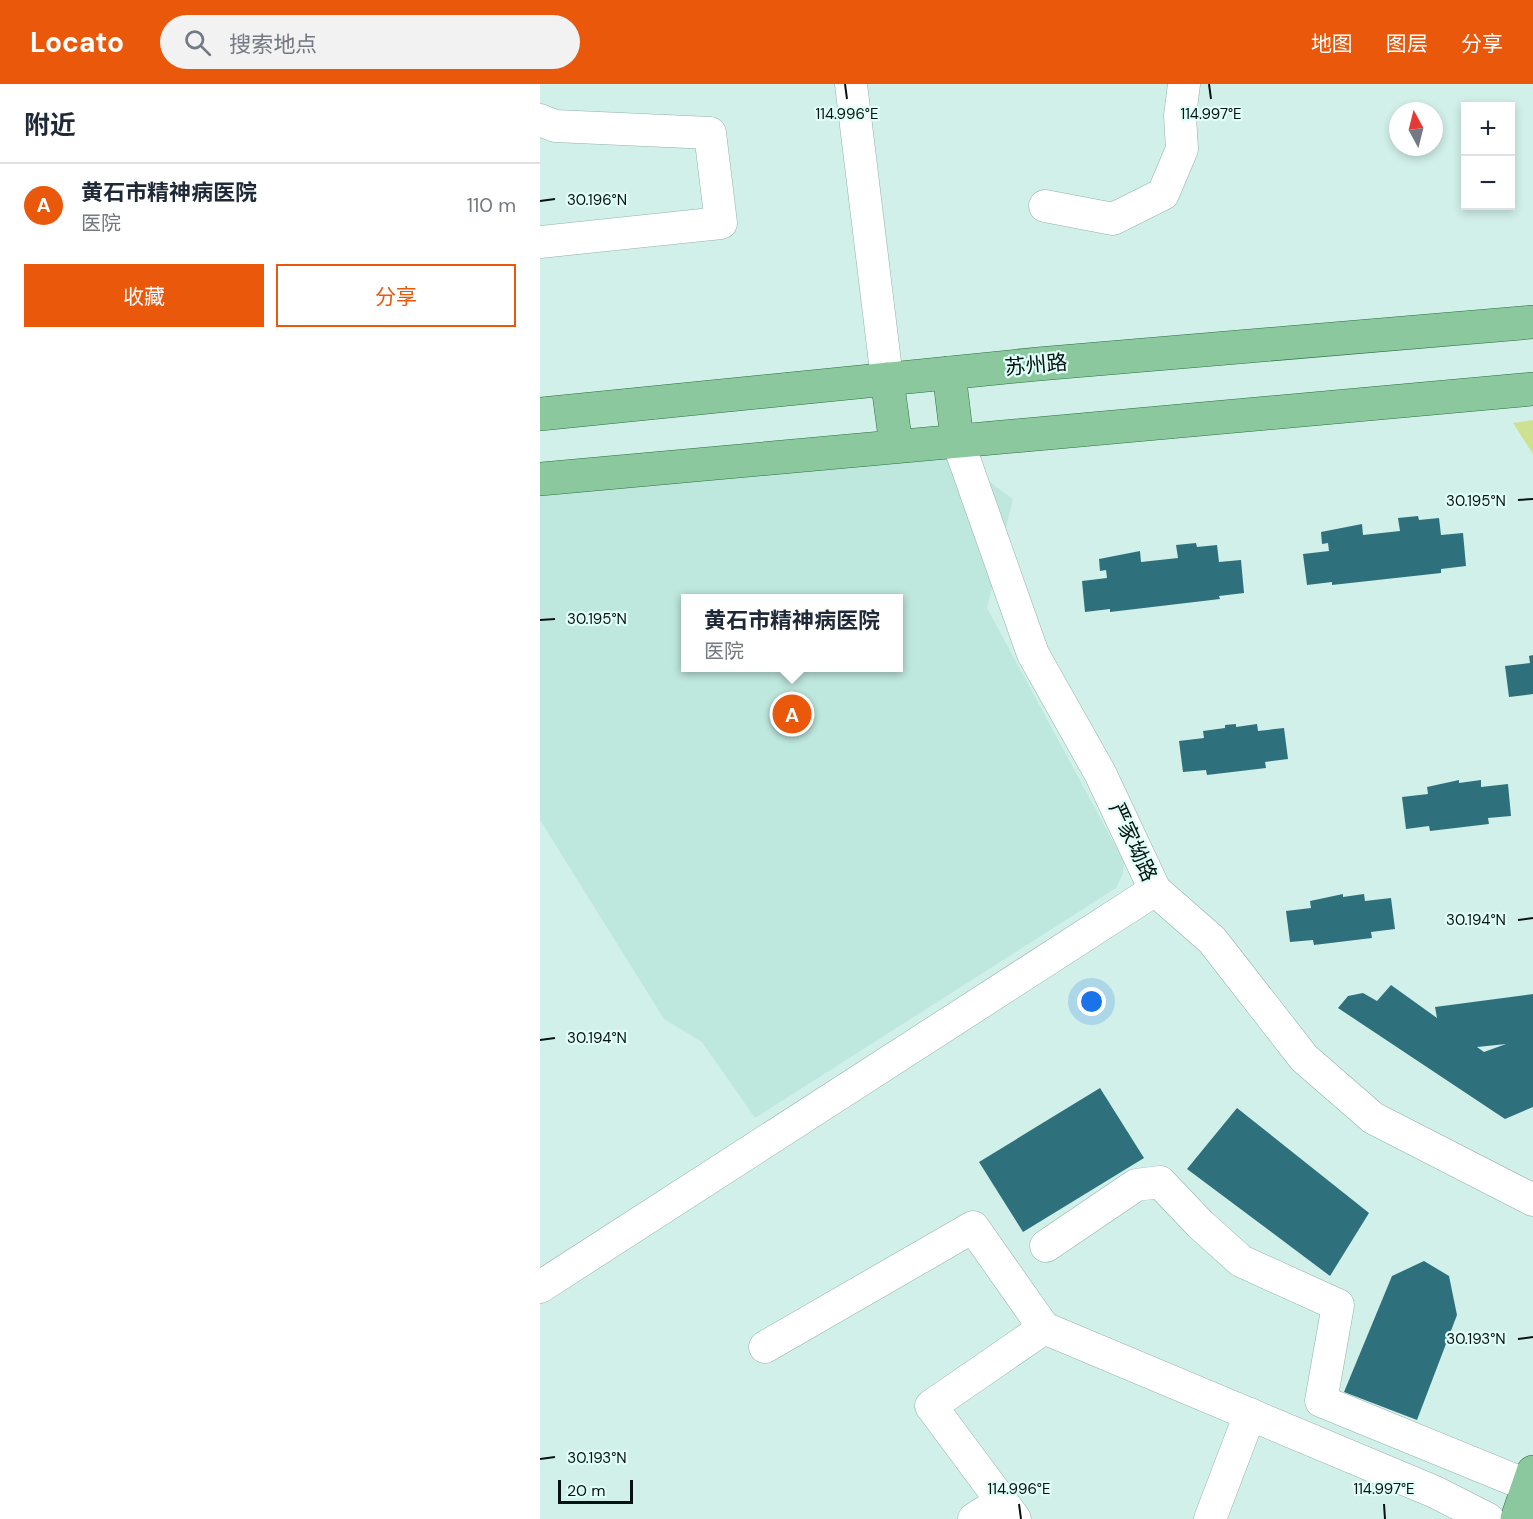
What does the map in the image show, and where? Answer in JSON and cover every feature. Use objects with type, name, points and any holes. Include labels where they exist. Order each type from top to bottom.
[{"type":"main road","name":"苏州路","points":[[540,414],[949,373],[1533,322]]},
{"type":"main road","points":[[949,373],[957,439]]},
{"type":"main road","points":[[887,379],[896,445]]},
{"type":"main road","points":[[540,479],[957,439],[1533,389]]},
{"type":"main road","points":[[1517,1519],[1531,1479]]},
{"type":"street","points":[[851,84],[887,379]]},
{"type":"street","points":[[1045,206],[1113,219],[1163,194],[1182,149],[1180,116],[1184,84]]},
{"type":"street","points":[[540,120],[555,126],[710,133],[721,223],[540,242]]},
{"type":"street","name":"严家坳路","points":[[957,439],[1033,654],[1100,773],[1155,890],[1212,940],[1304,1058],[1373,1118],[1533,1200]]},
{"type":"street","points":[[540,1287],[1155,890]]},
{"type":"street","points":[[1046,1246],[1136,1185],[1160,1182],[1241,1262],[1338,1305],[1321,1401],[1531,1479]]},
{"type":"street","points":[[765,1347],[973,1227],[1044,1328],[1435,1492],[1488,1519]]},
{"type":"street","points":[[974,1519],[1008,1510],[931,1406],[1044,1328]]},
{"type":"street","points":[[1210,1519],[1250,1414]]},
{"type":"shaded area","points":[[946,450],[1013,499],[987,608],[1124,862],[1123,873],[1116,888],[755,1118],[702,1042],[664,1019],[540,820],[540,494]]},
{"type":"green space","points":[[1533,420],[1533,454],[1513,423]]},
{"type":"building","points":[[1418,516],[1419,520],[1439,518],[1441,535],[1463,533],[1466,566],[1441,569],[1441,573],[1332,585],[1332,582],[1307,585],[1303,554],[1329,551],[1328,543],[1322,544],[1321,532],[1362,524],[1363,535],[1400,531],[1398,518]]},
{"type":"building","points":[[1196,543],[1197,547],[1217,545],[1219,562],[1241,560],[1244,593],[1219,596],[1220,599],[1110,612],[1110,609],[1085,612],[1082,581],[1107,578],[1106,570],[1100,571],[1099,559],[1140,551],[1141,562],[1178,558],[1176,545]]},
{"type":"building","points":[[1533,655],[1533,694],[1509,697],[1505,666],[1530,663],[1529,656]]},
{"type":"building","points":[[1236,724],[1236,727],[1257,724],[1258,731],[1284,728],[1288,759],[1265,762],[1266,768],[1207,775],[1206,770],[1183,772],[1179,741],[1204,738],[1203,731]]},
{"type":"building","points":[[1459,780],[1459,783],[1481,780],[1481,787],[1508,784],[1511,816],[1488,818],[1489,824],[1430,831],[1429,826],[1406,829],[1402,797],[1428,794],[1427,787]]},
{"type":"building","points":[[1343,894],[1343,897],[1364,894],[1365,901],[1391,898],[1395,929],[1371,932],[1372,938],[1314,945],[1313,940],[1290,942],[1286,911],[1311,908],[1310,901]]},
{"type":"building","points":[[1391,985],[1437,1018],[1435,1007],[1533,994],[1533,1107],[1505,1119],[1338,1008],[1348,996],[1363,993],[1377,1001]],"holes":[[[1506,1044],[1484,1052],[1477,1047]]]},
{"type":"building","points":[[1100,1088],[1144,1158],[1023,1232],[979,1162]]},
{"type":"building","points":[[1237,1108],[1369,1213],[1330,1276],[1187,1169]]},
{"type":"building","points":[[1424,1261],[1449,1276],[1457,1315],[1417,1420],[1344,1392],[1392,1276]]},
{"type":"place","name":"黄石市精神病医院","points":[[792,714]]}]
